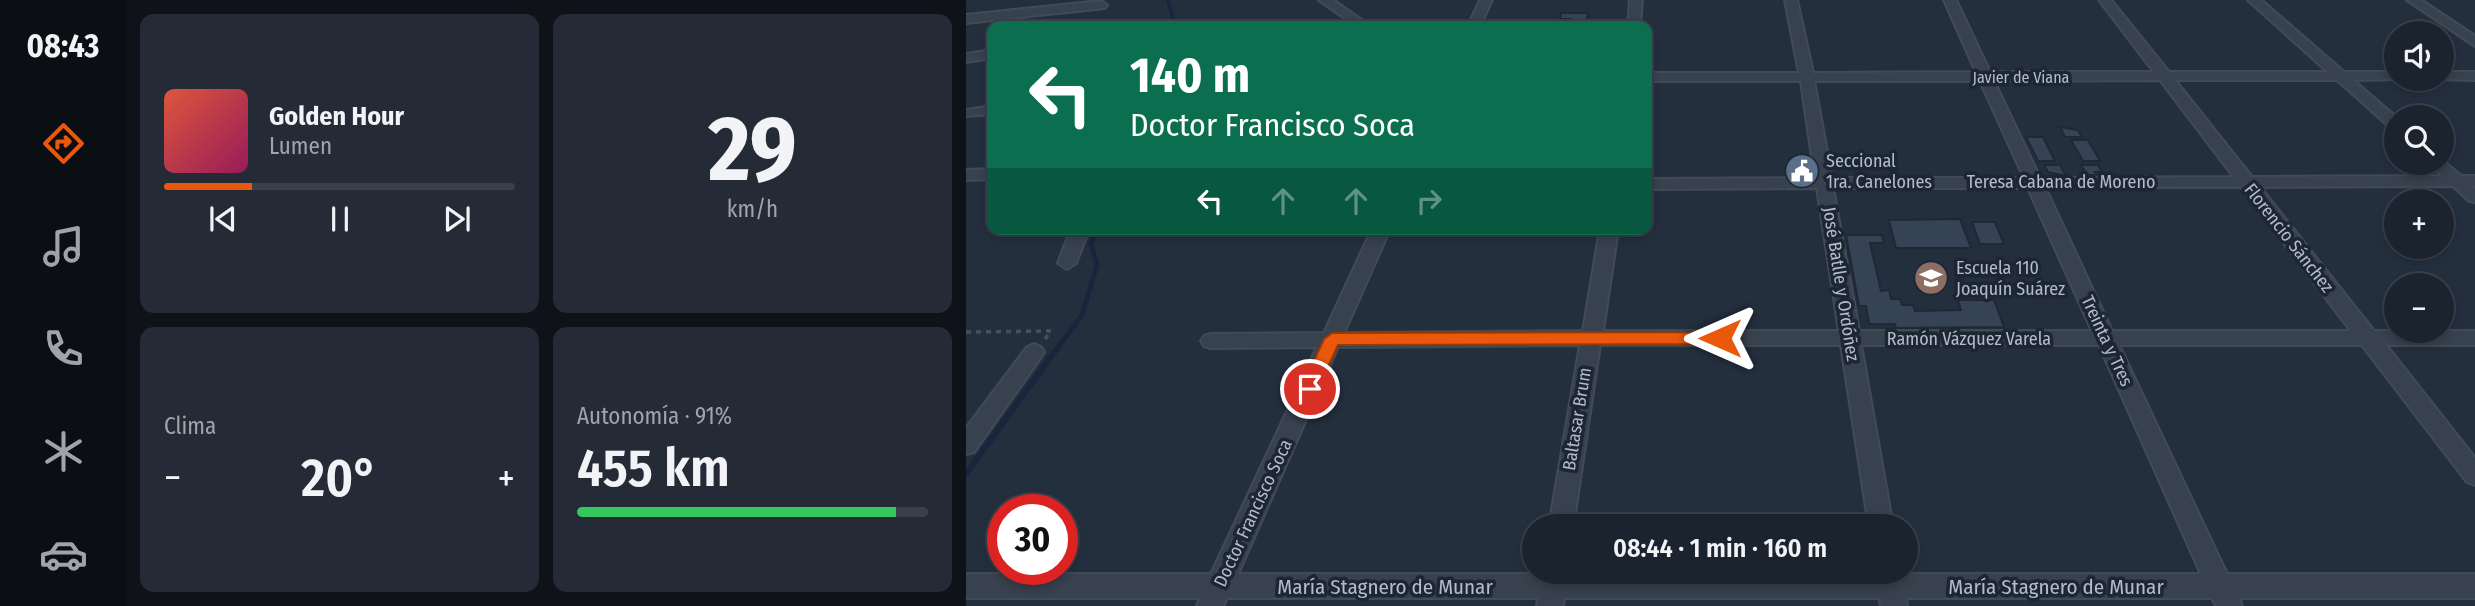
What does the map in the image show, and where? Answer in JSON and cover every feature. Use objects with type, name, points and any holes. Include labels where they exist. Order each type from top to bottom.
[{"type":"street","points":[[1326,0],[1351,0]]},
{"type":"street","points":[[1326,0],[1357,21]]},
{"type":"street","points":[[1476,21],[1486,0]]},
{"type":"street","points":[[1634,21],[1636,0]]},
{"type":"street","name":"José Batlle y Ordóñez","points":[[1791,0],[1807,78],[1879,514]]},
{"type":"street","name":"Treinta y Tres","points":[[1950,0],[2225,596]]},
{"type":"street","name":"Florencio Sánchez","points":[[2105,0],[2475,475]]},
{"type":"street","points":[[2254,0],[2384,114]]},
{"type":"street","points":[[2413,0],[2475,42]]},
{"type":"street","points":[[966,16],[977,5]]},
{"type":"street","points":[[966,16],[1101,5]]},
{"type":"street","points":[[966,58],[987,55]]},
{"type":"street","points":[[966,68],[987,66]]},
{"type":"street","name":"Javier de Viana","points":[[1652,77],[2384,76]]},
{"type":"street","points":[[2454,76],[2475,76]]},
{"type":"street","points":[[970,113],[987,111]]},
{"type":"street","points":[[966,175],[987,174]]},
{"type":"street","points":[[2451,175],[2475,197]]},
{"type":"street","name":"Teresa Cabana de Moreno","points":[[1652,184],[2475,181]]},
{"type":"street","points":[[1067,263],[1078,235]]},
{"type":"street","name":"Doctor Francisco Soca","points":[[1215,597],[1378,235]]},
{"type":"street","name":"Baltasar Brum","points":[[1563,514],[1589,338],[1608,235]]},
{"type":"street","name":"Ramón Vázquez Varela","points":[[1211,341],[1589,338],[2475,338]]},
{"type":"street","points":[[966,445],[1034,352]]},
{"type":"street","name":"María Stagnero de Munar","points":[[966,586],[1215,597],[1552,589],[1891,589],[2225,596],[2475,586]]},
{"type":"path","points":[[966,332],[1051,331],[1034,352]]},
{"type":"building","points":[[1561,13],[1588,13],[1587,21],[1560,19]]},
{"type":"building","points":[[2060,127],[2078,130],[2082,137],[2065,137]]},
{"type":"building","points":[[2026,137],[2043,137],[2055,161],[2038,161]]},
{"type":"building","points":[[2071,140],[2088,140],[2100,161],[2083,161]]},
{"type":"building","points":[[2044,165],[2060,165],[2066,176],[2048,172]]},
{"type":"building","points":[[2081,165],[2098,165],[2102,172],[2087,175]]},
{"type":"building","points":[[1960,219],[1971,248],[1896,248],[1889,220]]},
{"type":"building","points":[[1972,222],[1995,222],[2004,244],[1980,244]]},
{"type":"building","points":[[1846,235],[1882,235],[1884,243],[1870,243],[1881,291],[1889,290],[1891,299],[1900,299],[1902,305],[1913,305],[1915,311],[1961,310],[1958,300],[1994,300],[2004,327],[1896,328],[1895,324],[1869,324],[1866,306],[1859,306]]},
{"type":"waterway","points":[[1168,0],[1174,21]]},
{"type":"waterway","points":[[1057,349],[1082,315],[1097,265],[1091,244],[1095,235]]},
{"type":"waterway","points":[[966,474],[1058,347]]},
{"type":"place","name":"Seccional 1ra. Canelones","points":[[1802,171]]},
{"type":"place","name":"Escuela 110 Joaquín Suárez","points":[[1931,278]]},
{"type":"route","points":[[1310,389],[1332,339],[1720,338]]}]
